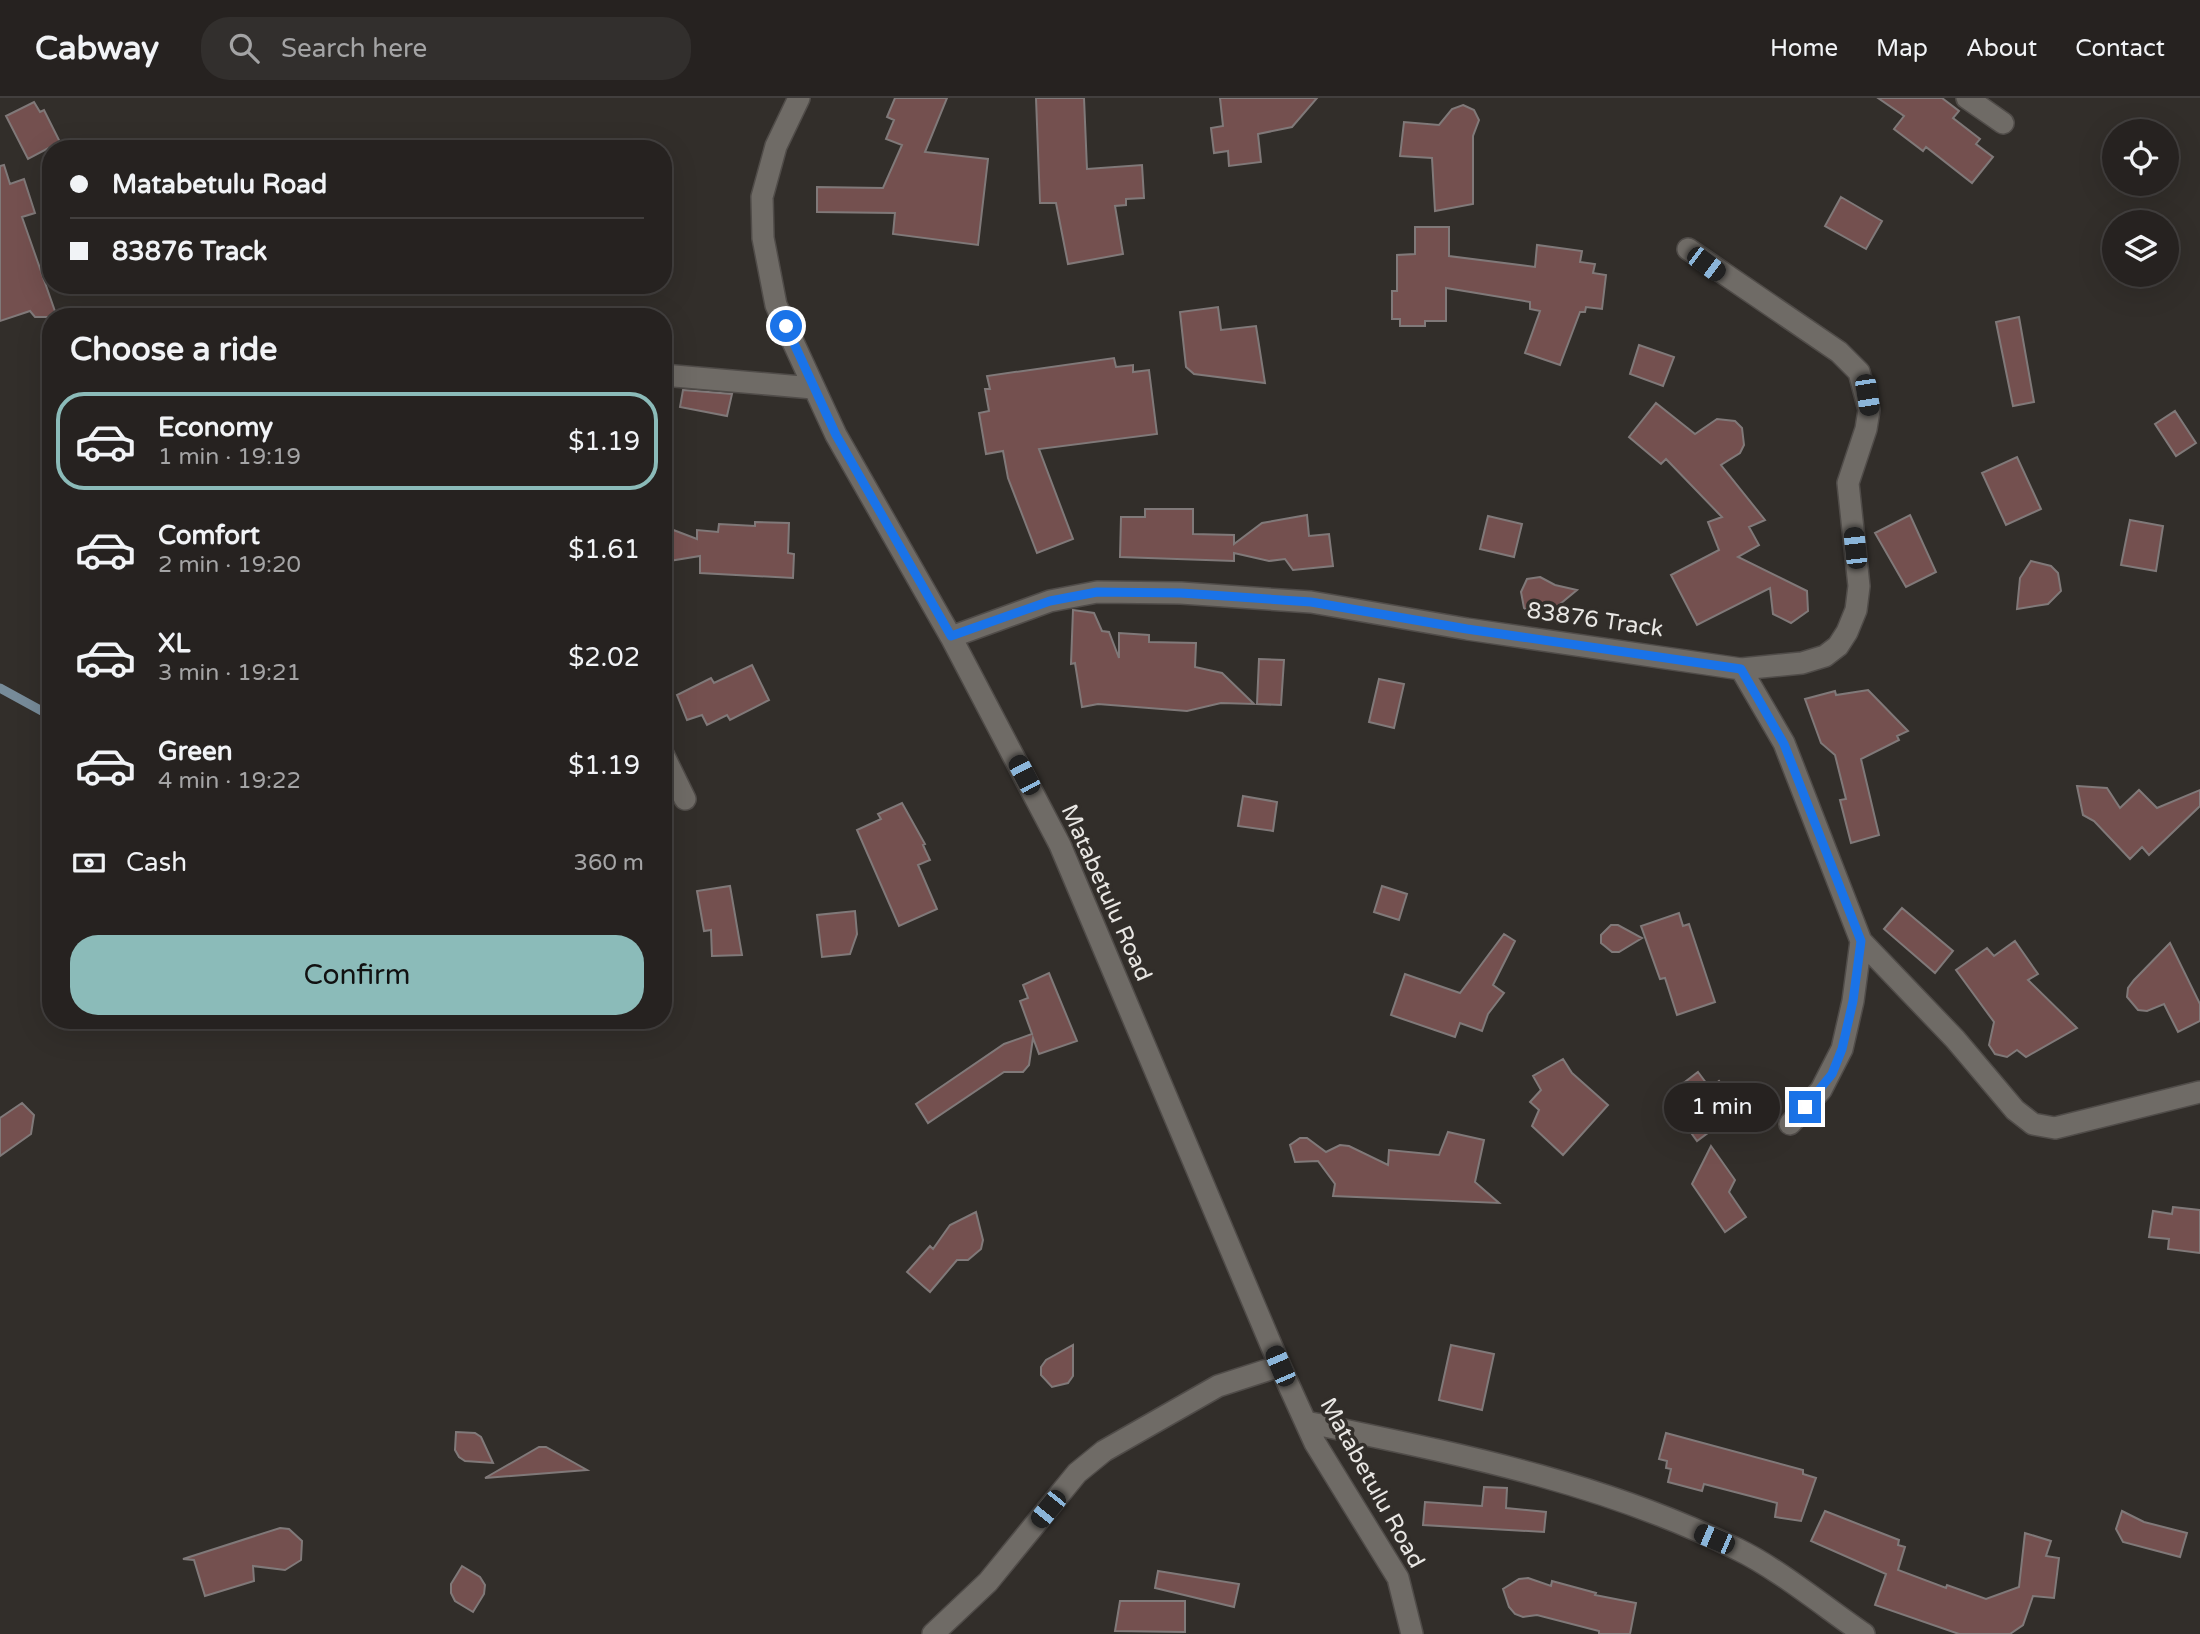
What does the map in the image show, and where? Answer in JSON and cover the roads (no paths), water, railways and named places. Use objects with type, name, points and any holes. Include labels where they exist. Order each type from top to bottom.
[{"type":"street","name":"Matabetulu Road","points":[[799,98],[776,146],[762,197],[763,238],[776,305],[836,435],[951,636],[1060,845],[1280,1366],[1315,1443],[1398,1578],[1412,1634]]},
{"type":"street","points":[[1967,98],[2003,123]]},
{"type":"street","name":"83876 Track","points":[[951,636],[1050,601],[1097,592],[1181,593],[1311,602],[1467,629],[1741,669],[1802,663],[1825,656],[1838,646],[1847,632],[1856,610],[1859,586],[1848,483],[1866,429],[1869,410],[1859,372],[1839,352],[1688,249]]},
{"type":"street","points":[[672,376],[813,388]]},
{"type":"street","points":[[1741,669],[1784,744],[1861,941],[1955,1039],[2015,1110],[2033,1124],[2055,1128],[2200,1092]]},
{"type":"street","points":[[672,772],[685,799]]},
{"type":"street","points":[[1790,1124],[1826,1082],[1842,1049],[1853,1001],[1861,941]]},
{"type":"street","points":[[933,1634],[988,1582],[1077,1473],[1104,1451],[1217,1386],[1280,1366]]},
{"type":"street","points":[[1306,1422],[1491,1461],[1614,1496],[1739,1549],[1864,1634]]},
{"type":"waterway","points":[[0,688],[42,711]]}]
